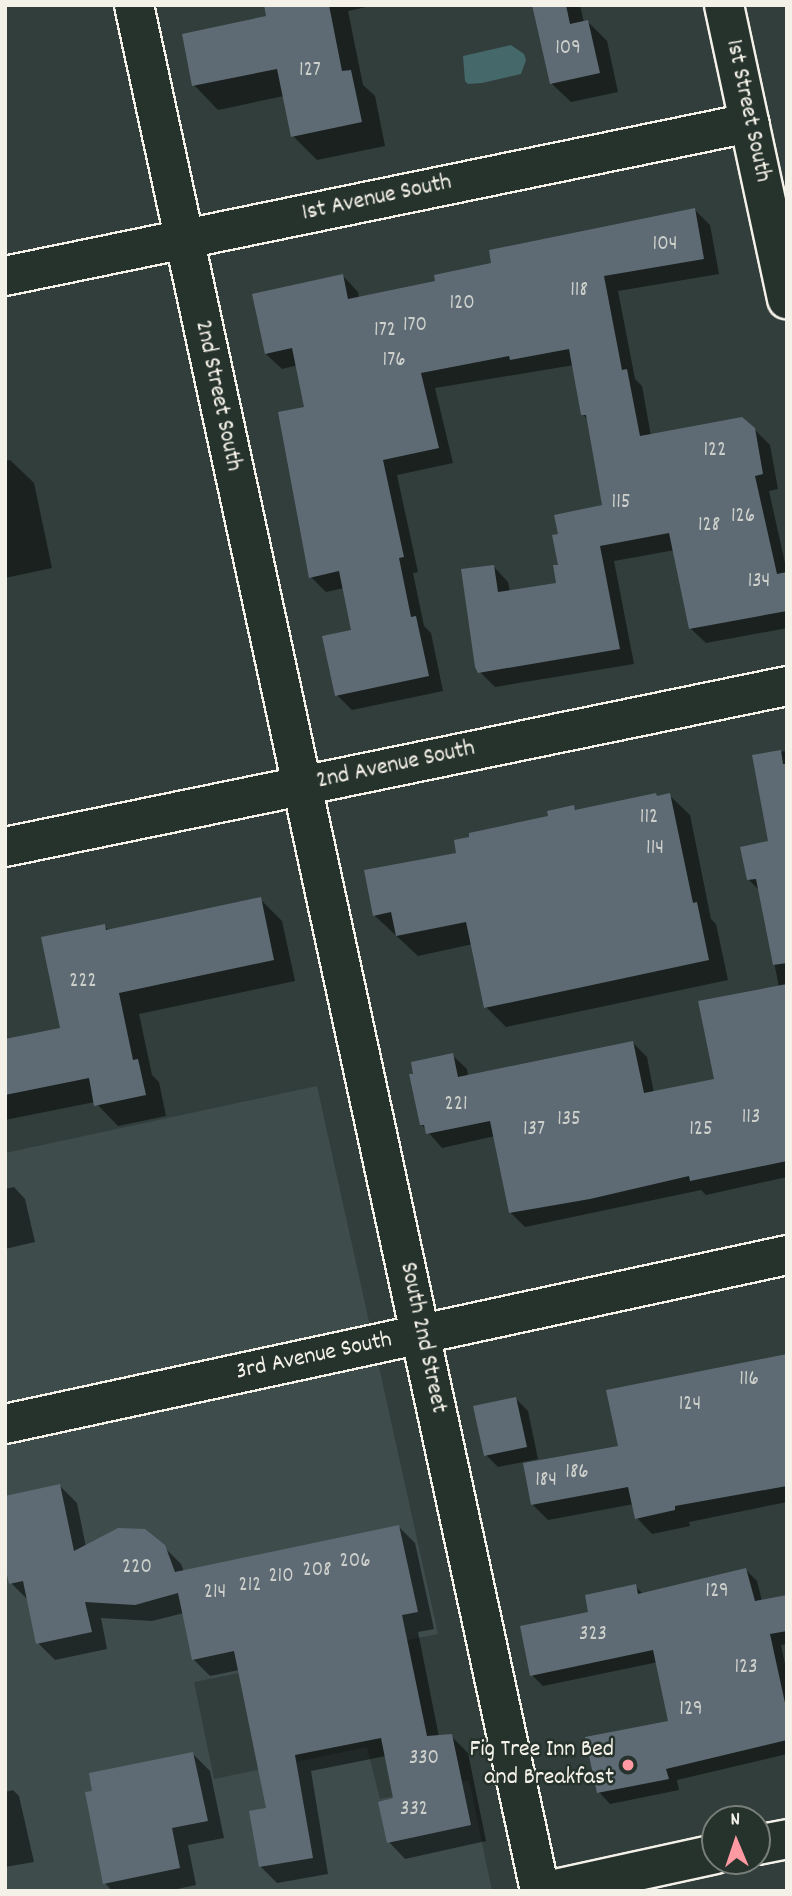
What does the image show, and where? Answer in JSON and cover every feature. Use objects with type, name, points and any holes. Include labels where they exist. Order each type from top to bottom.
[{"type":"street","name":"2nd Street South","points":[[134,5],[182,239],[302,786]]},
{"type":"street","name":"1st Street South","points":[[724,5],[787,299]]},
{"type":"street","name":"1st Avenue South","points":[[5,276],[749,123]]},
{"type":"street","name":"2nd Avenue South","points":[[5,847],[787,686]]},
{"type":"street","name":"South 2nd Street","points":[[302,786],[422,1333],[540,1891]]},
{"type":"street","name":"3rd Avenue South","points":[[5,1424],[787,1255]]},
{"type":"street","points":[[546,1891],[701,1857]]},
{"type":"shaded area","points":[[317,1086],[438,1634],[194,1682],[214,1779],[367,1747],[380,1799],[469,1780],[492,1891],[5,1891],[5,1153]]},
{"type":"water","points":[[511,45],[524,54],[526,60],[521,74],[482,83],[468,84],[465,81],[463,56]]},
{"type":"building","points":[[264,5],[329,5],[342,71],[351,70],[362,122],[291,137],[277,69],[192,86],[182,34],[266,16]]},
{"type":"building","points":[[532,5],[566,5],[570,24],[588,20],[600,73],[550,84]]},
{"type":"building","points":[[695,208],[704,259],[604,276],[622,370],[627,369],[640,436],[742,417],[755,428],[763,474],[755,476],[777,574],[787,572],[787,611],[689,629],[669,533],[600,546],[620,649],[478,673],[461,569],[494,565],[498,592],[556,583],[553,565],[558,565],[552,535],[558,534],[554,515],[602,505],[586,415],[581,415],[569,349],[510,360],[509,356],[421,373],[439,448],[383,460],[404,557],[399,558],[411,617],[416,616],[429,676],[335,696],[322,636],[351,630],[339,571],[309,578],[278,412],[304,407],[292,348],[265,354],[252,294],[343,274],[348,299],[435,281],[434,275],[491,263],[489,250]]},
{"type":"building","points":[[781,750],[783,764],[787,764],[787,963],[773,965],[756,879],[747,880],[740,847],[768,841],[752,755]]},
{"type":"building","points":[[656,793],[657,796],[670,793],[693,903],[697,902],[709,960],[484,1008],[466,922],[396,936],[391,912],[373,916],[364,870],[456,853],[454,840],[469,837],[469,833],[548,816],[547,811],[574,805],[575,810]]},
{"type":"building","points":[[261,897],[274,960],[119,993],[133,1060],[138,1059],[146,1095],[94,1106],[89,1078],[5,1095],[5,1039],[60,1028],[41,937],[105,924],[106,930]]},
{"type":"building","points":[[787,984],[787,1161],[690,1181],[689,1176],[590,1199],[509,1213],[490,1121],[426,1134],[424,1125],[420,1125],[409,1074],[413,1074],[411,1062],[453,1053],[458,1077],[633,1041],[644,1093],[714,1079],[698,1001]]},
{"type":"building","points":[[787,1354],[787,1486],[675,1506],[675,1510],[635,1519],[628,1487],[531,1505],[523,1463],[618,1446],[606,1390]]},
{"type":"building","points":[[516,1397],[527,1447],[484,1456],[473,1406]]},
{"type":"building","points":[[60,1484],[74,1551],[118,1528],[145,1529],[165,1545],[175,1572],[399,1525],[418,1612],[402,1615],[427,1736],[452,1734],[471,1825],[387,1843],[378,1802],[393,1798],[381,1738],[295,1755],[313,1858],[259,1867],[249,1811],[266,1808],[234,1651],[192,1660],[178,1593],[135,1605],[85,1602],[92,1632],[36,1644],[23,1581],[9,1584],[5,1566],[5,1496]]},
{"type":"building","points":[[746,1568],[755,1601],[787,1595],[787,1631],[770,1634],[787,1712],[787,1740],[666,1769],[669,1779],[597,1793],[585,1737],[668,1721],[653,1650],[530,1676],[520,1626],[588,1612],[585,1595],[636,1584],[638,1594]]},
{"type":"building","points":[[193,1752],[208,1821],[172,1828],[180,1868],[103,1884],[85,1792],[92,1791],[89,1773]]},
{"type":"place","name":"Fig Tree Inn Bed and Breakfast","points":[[628,1765]]}]
